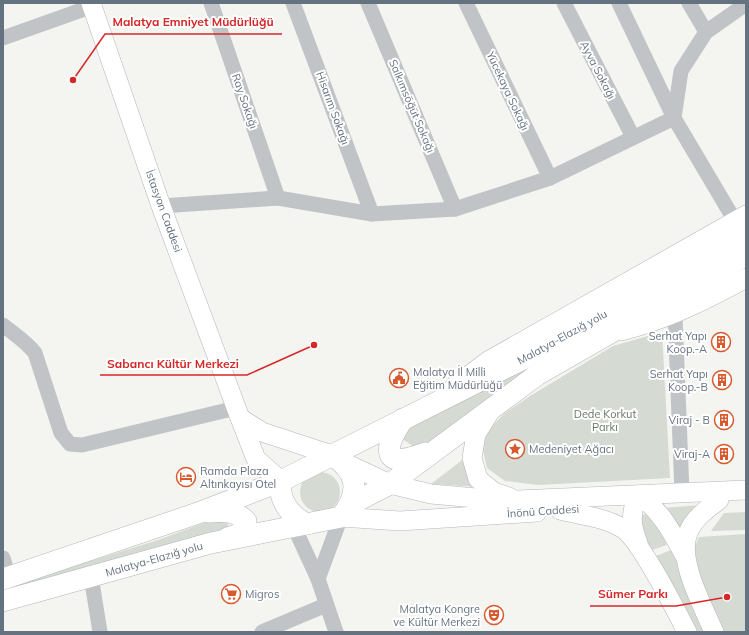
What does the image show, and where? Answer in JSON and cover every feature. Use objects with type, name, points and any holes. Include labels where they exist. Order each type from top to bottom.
[{"type":"highway","name":"Malatya-Elazığ yolu","points":[[281,481],[337,458],[404,419],[533,354],[742,224]]},
{"type":"highway","name":"Malatya-Elazığ yolu","points":[[8,600],[211,543],[346,510],[390,484],[493,406],[537,375],[746,255]]},
{"type":"highway","points":[[404,419],[390,442],[391,455],[394,458],[408,460],[439,448]]},
{"type":"highway","points":[[337,458],[350,472],[354,484],[346,510]]},
{"type":"highway","points":[[5,571],[198,514],[281,481],[280,488],[296,521]]},
{"type":"highway","points":[[198,514],[225,511],[241,516],[246,521],[245,529],[237,535],[211,543]]},
{"type":"main road","name":"İstasyon Caddesi","points":[[92,5],[162,206],[256,459],[281,481]]},
{"type":"main road","points":[[612,333],[645,325],[675,315],[746,278]]},
{"type":"main road","points":[[493,406],[476,434],[472,458],[478,479],[494,492],[518,500]]},
{"type":"main road","points":[[238,413],[262,432],[337,458],[390,484],[431,494],[518,500],[642,501],[682,493],[746,490]]},
{"type":"main road","points":[[685,556],[687,534],[693,524],[703,512],[719,500]]},
{"type":"main road","name":"İnönü Caddesi","points":[[346,510],[400,521],[560,510],[642,501],[746,500]]},
{"type":"main road","points":[[642,501],[631,517],[632,530],[641,551],[687,632]]},
{"type":"main road","points":[[642,501],[668,523],[685,556],[689,570],[714,632]]},
{"type":"main road","points":[[560,510],[599,519],[623,529],[641,551]]},
{"type":"street","name":"Ray Sokağı","points":[[211,3],[278,198]]},
{"type":"street","name":"Hisarım Sokağı","points":[[293,3],[372,214]]},
{"type":"street","name":"Salkımsöğüt Sokağı","points":[[368,3],[455,209]]},
{"type":"street","name":"Yücekaya Sokağı","points":[[466,3],[550,178]]},
{"type":"street","name":"Ayva Sokağı","points":[[564,3],[633,136]]},
{"type":"street","points":[[619,3],[674,118],[742,224]]},
{"type":"street","points":[[689,3],[706,32]]},
{"type":"street","points":[[674,118],[680,71],[706,32],[746,4]]},
{"type":"street","points":[[3,38],[92,5]]},
{"type":"street","points":[[162,206],[278,198],[372,214],[455,209],[550,178],[633,136],[674,118]]},
{"type":"street","points":[[675,315],[682,493]]},
{"type":"street","points":[[3,325],[28,344],[35,353],[61,433],[70,444],[82,445],[238,413]]},
{"type":"street","points":[[318,579],[346,510]]},
{"type":"street","points":[[296,521],[336,632]]},
{"type":"street","points":[[91,576],[100,632]]},
{"type":"street","points":[[262,632],[279,629],[326,605]]},
{"type":"green space","points":[[744,245],[526,377],[418,450],[397,435],[510,375]]},
{"type":"green space","name":"Dede Korkut Parkı","points":[[662,332],[670,478],[538,485],[505,481],[487,468],[483,450],[486,432],[505,413],[530,396],[613,346]]},
{"type":"green space","points":[[466,457],[480,487],[431,484]]},
{"type":"green space","points":[[324,472],[331,475],[337,481],[340,492],[339,500],[331,509],[324,512],[316,512],[309,509],[301,500],[300,488],[303,481],[312,473]]},
{"type":"green space","points":[[702,505],[680,537],[661,508]]},
{"type":"green space","points":[[746,512],[746,530],[711,531],[724,513]]},
{"type":"green space","points":[[652,513],[667,545],[649,551],[637,516]]},
{"type":"green space","points":[[225,515],[229,528],[3,596],[3,588],[158,540]]},
{"type":"green space","points":[[746,534],[746,632],[724,632],[693,562],[695,546],[699,537]]},
{"type":"green space","points":[[676,548],[677,562],[707,632],[698,632],[656,556]]},
{"type":"place","name":"Malatya Emniyet Müdürlüğü","points":[[73,80]]},
{"type":"place","name":"Serhat Yapı Koop.-A","points":[[721,342]]},
{"type":"place","name":"Sabancı Kültür Merkezi","points":[[314,345]]},
{"type":"place","name":"Malatya İl Milli Eğitim Müdürlüğü","points":[[399,378]]},
{"type":"place","name":"Serhat Yapı Koop.-B","points":[[722,380]]},
{"type":"place","name":"Viraj - B","points":[[724,420]]},
{"type":"place","name":"Medeniyet Ağacı","points":[[515,449]]},
{"type":"place","name":"Viraj-A","points":[[724,454]]},
{"type":"place","name":"Ramda Plaza Altınkayısı Otel","points":[[186,477]]},
{"type":"place","name":"Migros","points":[[231,594]]},
{"type":"place","name":"Sümer Parkı","points":[[727,597]]},
{"type":"place","name":"Malatya Kongre ve Kültür Merkezi","points":[[494,615]]}]
